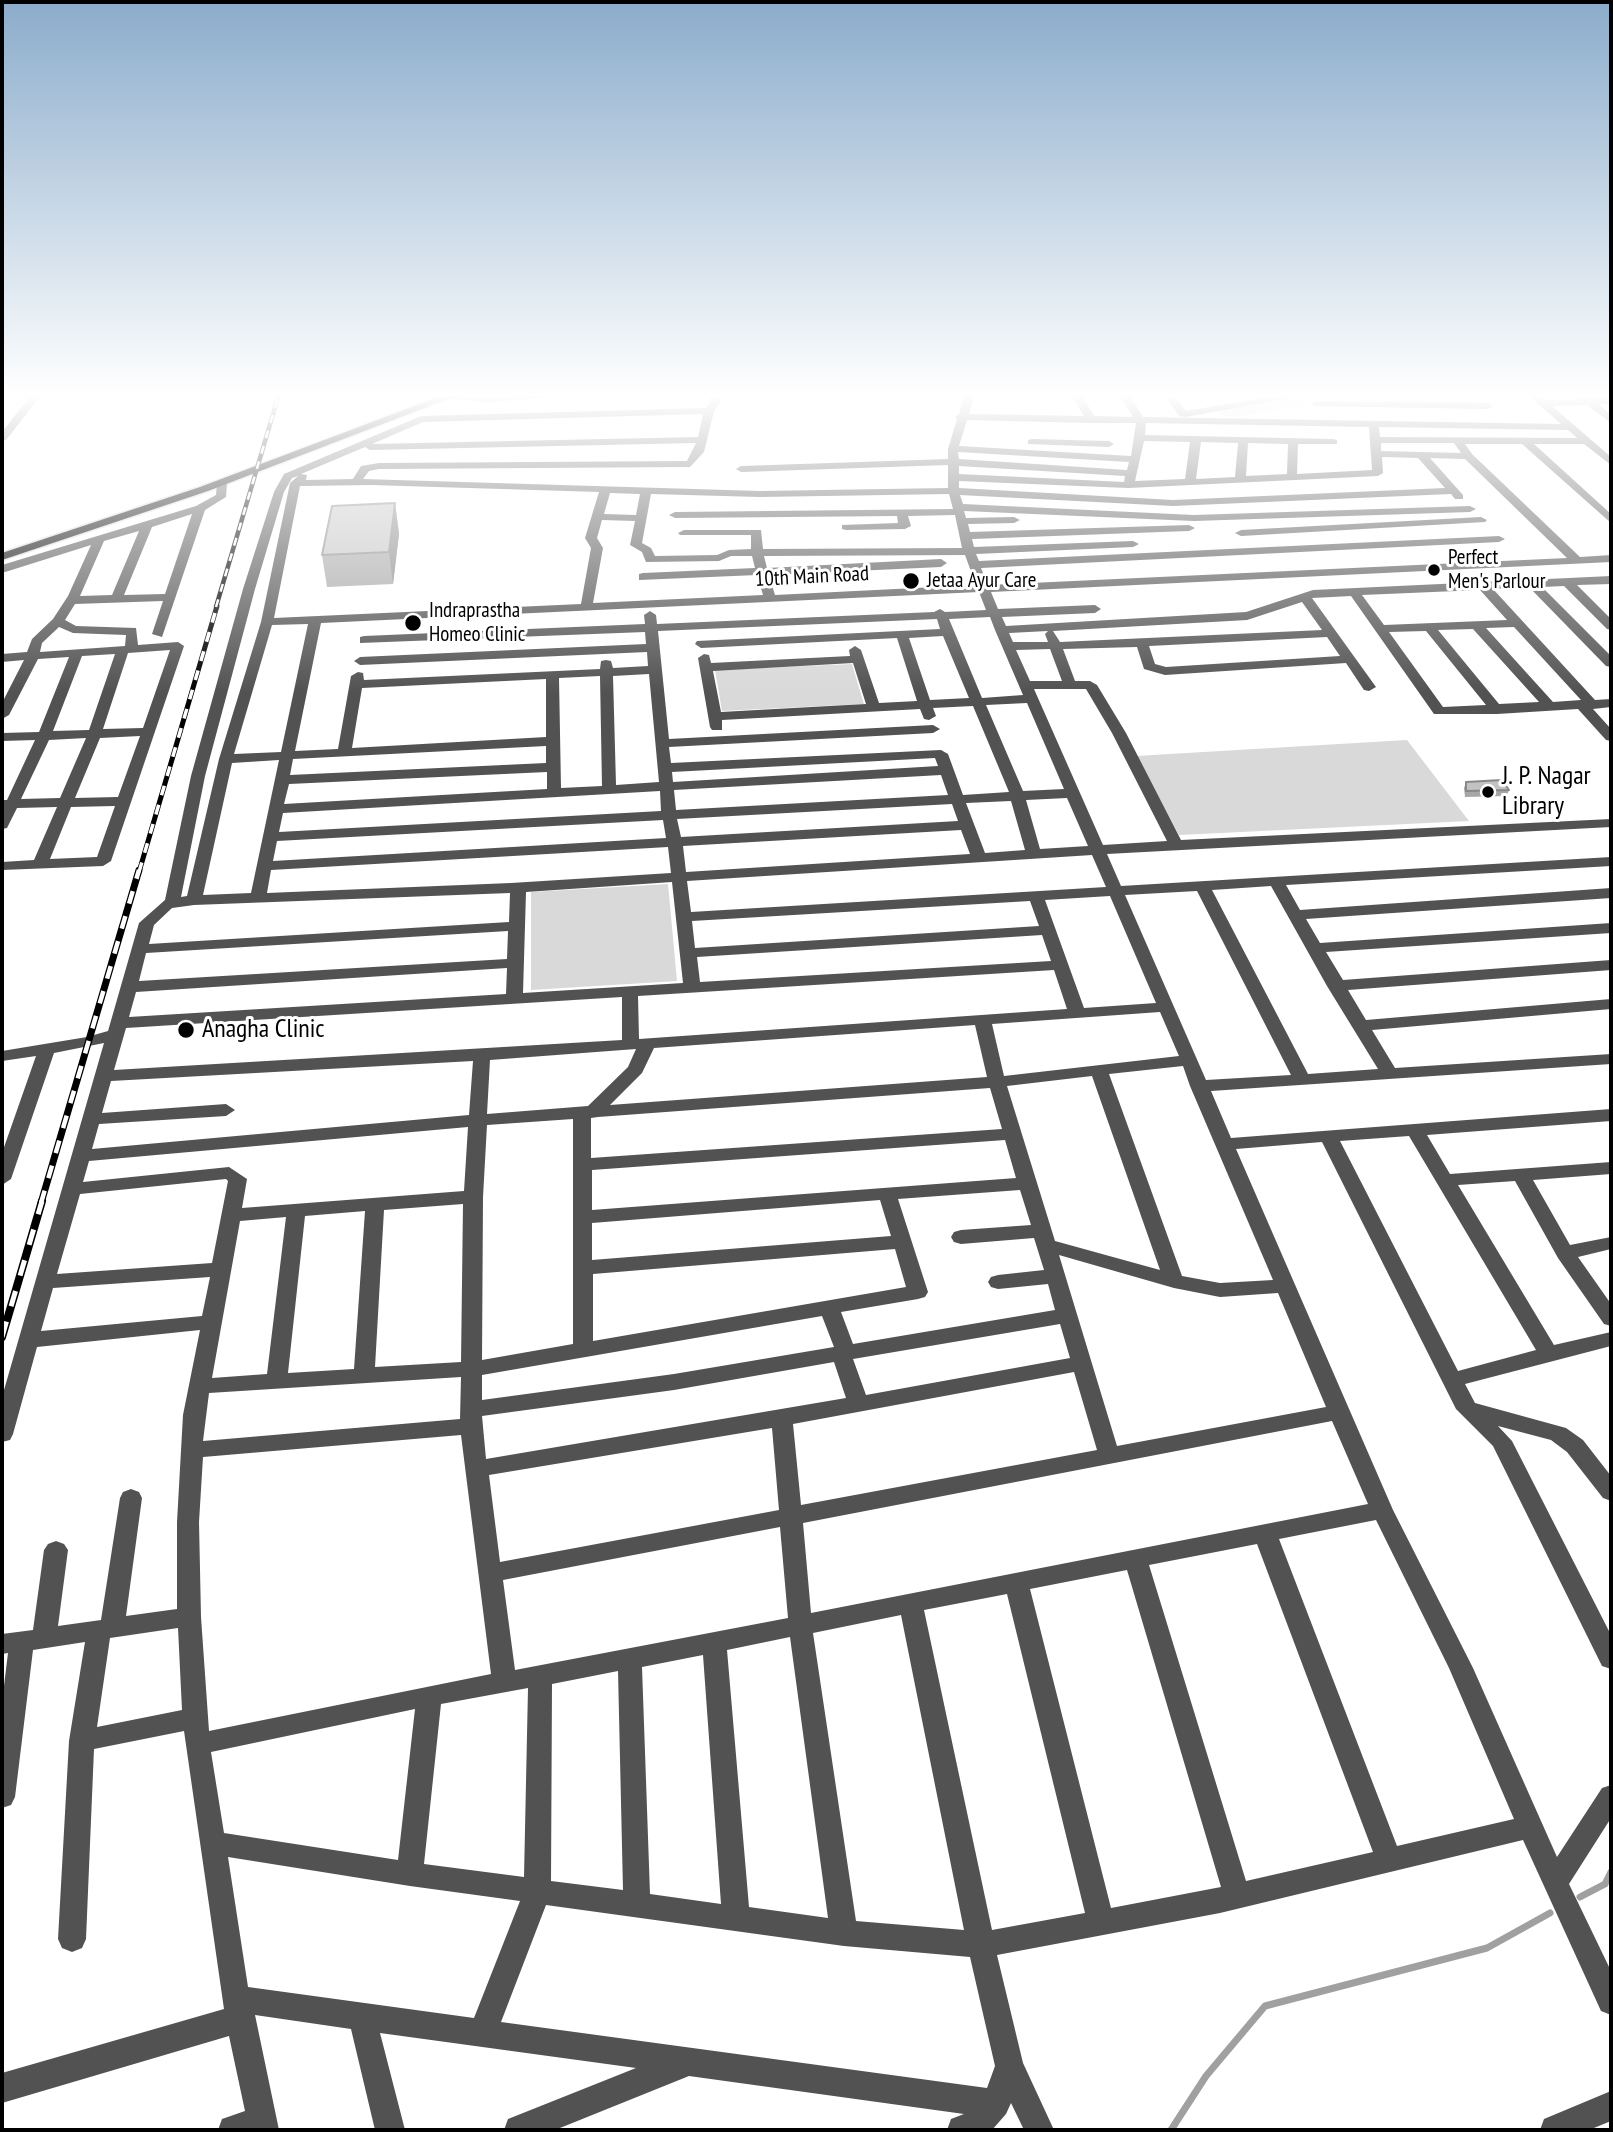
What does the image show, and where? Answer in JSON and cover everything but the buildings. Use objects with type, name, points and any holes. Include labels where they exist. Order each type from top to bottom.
[{"type":"main road","points":[[2,557],[189,493]]},
{"type":"street","points":[[2,569],[200,508],[221,497],[221,493]]},
{"type":"street","points":[[172,903],[198,776],[249,589],[280,493]]},
{"type":"street","points":[[194,900],[226,760],[267,622],[293,493]]},
{"type":"street","points":[[586,607],[597,548],[591,538],[604,493]]},
{"type":"street","points":[[622,493],[743,503]]},
{"type":"street","points":[[646,497],[653,493]]},
{"type":"street","points":[[849,493],[960,504],[1046,548],[1133,544]]},
{"type":"street","points":[[894,493],[1041,515],[1123,514],[1194,518],[1470,509]]},
{"type":"street","points":[[920,493],[1044,533],[1193,528]]},
{"type":"street","points":[[960,493],[960,504],[988,598],[1114,891],[1382,1510],[1461,1668],[1555,1883],[1611,2001]]},
{"type":"street","points":[[960,504],[978,493]]},
{"type":"street","points":[[960,504],[985,493]]},
{"type":"street","points":[[643,577],[761,572],[986,493]]},
{"type":"street","points":[[646,497],[636,545],[648,551],[648,560],[687,560],[719,558],[727,553],[757,554],[999,493]]},
{"type":"street","points":[[1127,493],[1123,514],[1128,530],[1133,544],[1155,580]]},
{"type":"street","points":[[675,515],[901,512],[1040,495],[1174,503],[1396,493]]},
{"type":"street","points":[[1455,493],[1522,563]]},
{"type":"street","points":[[1507,493],[1576,560]]},
{"type":"street","points":[[1582,493],[1611,520]]},
{"type":"street","points":[[1040,495],[1046,548],[1042,588],[1045,610],[1053,644],[1069,682]]},
{"type":"street","points":[[1338,496],[1363,527]]},
{"type":"street","points":[[960,504],[1045,563],[1499,539]]},
{"type":"street","points":[[159,634],[200,508]]},
{"type":"street","points":[[846,527],[905,526],[901,512]]},
{"type":"street","points":[[756,514],[757,554],[770,598]]},
{"type":"street","points":[[598,517],[634,518]]},
{"type":"street","points":[[1241,533],[1481,520]]},
{"type":"street","points":[[117,598],[147,524]]},
{"type":"street","points":[[684,533],[757,532]]},
{"type":"street","points":[[2,715],[33,656],[36,642],[58,621],[73,597],[99,540]]},
{"type":"street","points":[[43,544],[56,553]]},
{"type":"street","points":[[364,640],[940,613],[988,598],[1042,588],[1155,580],[1611,559]]},
{"type":"street","points":[[687,560],[689,575]]},
{"type":"street","points":[[1280,574],[1292,590],[1310,596],[1331,633],[1369,687]]},
{"type":"street","points":[[1567,582],[1611,626]]},
{"type":"street","points":[[1005,638],[1049,627],[1247,616],[1310,596],[1609,582]]},
{"type":"street","points":[[1532,584],[1611,663]]},
{"type":"street","points":[[1483,586],[1587,705],[1611,737]]},
{"type":"street","points":[[1042,588],[1078,593]]},
{"type":"street","points":[[1354,592],[1439,710],[1611,704]]},
{"type":"street","points":[[73,597],[72,600],[171,597]]},
{"type":"street","name":"10th Main Road","points":[[267,622],[770,598],[988,598]]},
{"type":"street","points":[[988,598],[1045,610],[1095,608]]},
{"type":"street","points":[[649,604],[668,815],[675,844],[692,988]]},
{"type":"street","points":[[940,613],[1017,795],[1034,854]]},
{"type":"street","points":[[344,752],[368,617]]},
{"type":"street","points":[[258,898],[315,620]]},
{"type":"street","points":[[40,864],[94,735],[132,631],[73,629],[58,621]]},
{"type":"street","points":[[1381,629],[1517,623]]},
{"type":"street","points":[[697,625],[719,740]]},
{"type":"street","points":[[1476,625],[1550,707]]},
{"type":"street","points":[[1429,627],[1497,710]]},
{"type":"street","points":[[701,645],[949,632]]},
{"type":"street","points":[[1005,638],[1053,644],[1142,643],[1331,633]]},
{"type":"street","points":[[902,635],[946,770],[979,858]]},
{"type":"street","points":[[851,637],[874,708]]},
{"type":"street","points":[[1142,643],[1149,666],[1166,671],[1349,659]]},
{"type":"street","points":[[2,658],[178,646],[103,861],[2,866]]},
{"type":"street","points":[[360,661],[653,648]]},
{"type":"street","points":[[606,650],[609,790]]},
{"type":"street","points":[[2,825],[7,804],[44,736],[77,652]]},
{"type":"street","points":[[706,667],[858,659]]},
{"type":"street","points":[[356,684],[655,670]]},
{"type":"street","points":[[552,675],[554,793]]},
{"type":"street","points":[[715,716],[977,702],[1069,682],[1090,685],[1119,733],[1176,845]]},
{"type":"street","points":[[662,743],[933,729]]},
{"type":"street","points":[[2,737],[150,732]]},
{"type":"street","points":[[226,760],[553,741]]},
{"type":"street","points":[[664,768],[941,754]]},
{"type":"street","points":[[283,780],[554,767]]},
{"type":"street","points":[[277,809],[946,770]]},
{"type":"street","points":[[271,838],[1072,793]]},
{"type":"street","points":[[7,804],[122,801]]},
{"type":"street","points":[[2,1434],[147,923],[172,903],[517,888],[1176,845],[1611,823]]},
{"type":"street","points":[[265,866],[967,825]]},
{"type":"street","points":[[684,917],[1611,861]]},
{"type":"street","points":[[1276,881],[1335,986],[1389,1073]]},
{"type":"street","points":[[1202,886],[1302,1079]]},
{"type":"street","points":[[514,999],[517,888]]},
{"type":"street","points":[[1295,915],[1611,894]]},
{"type":"street","points":[[1036,896],[1078,1015]]},
{"type":"street","points":[[139,949],[516,926]]},
{"type":"street","points":[[1313,948],[1611,928]]},
{"type":"street","points":[[688,953],[1048,930]]},
{"type":"street","points":[[129,987],[514,963]]},
{"type":"street","points":[[2,1056],[89,1042],[119,1028],[514,999],[1061,965]]},
{"type":"street","points":[[1335,986],[1611,965]]},
{"type":"street","points":[[583,1348],[582,1165],[587,1113],[636,1069],[639,1044],[630,992]]},
{"type":"street","points":[[1360,1026],[1611,1004]]},
{"type":"street","points":[[103,1076],[482,1055],[983,1022],[1166,1007]]},
{"type":"street","points":[[983,1022],[1012,1134],[1110,1454]]},
{"type":"street","points":[[2,1179],[47,1048]]},
{"type":"street","points":[[482,1055],[480,1120],[473,1197],[471,1418],[504,1681]]},
{"type":"street","points":[[1199,1086],[1611,1059]]},
{"type":"street","points":[[80,1156],[480,1120],[997,1082],[1189,1060]]},
{"type":"street","points":[[1099,1070],[1174,1281]]},
{"type":"street","points":[[91,1119],[226,1110]]},
{"type":"street","points":[[1225,1144],[1611,1115]]},
{"type":"street","points":[[1415,1130],[1549,1353]]},
{"type":"street","points":[[582,1165],[1012,1134]]},
{"type":"street","points":[[1328,1136],[1467,1409],[1501,1441],[1611,1659]]},
{"type":"street","points":[[1446,1180],[1611,1168]]},
{"type":"street","points":[[71,1189],[229,1173],[238,1179],[199,1386],[188,1522],[189,1617],[197,1744],[239,2009],[263,2125],[233,2130]]},
{"type":"street","points":[[1521,1175],[1566,1253],[1611,1320]]},
{"type":"street","points":[[582,1217],[1027,1183]]},
{"type":"street","points":[[199,1386],[472,1369],[918,1292],[887,1194]]},
{"type":"street","points":[[231,1215],[473,1197]]},
{"type":"street","points":[[364,1376],[375,1204]]},
{"type":"street","points":[[276,1383],[296,1211]]},
{"type":"street","points":[[961,1237],[1044,1238],[1174,1281],[1220,1290],[1285,1286]]},
{"type":"street","points":[[583,1268],[902,1242]]},
{"type":"street","points":[[1566,1253],[1611,1243]]},
{"type":"street","points":[[45,1282],[223,1269]]},
{"type":"street","points":[[998,1282],[1055,1276]]},
{"type":"street","points":[[829,1307],[859,1404]]},
{"type":"street","points":[[193,1450],[471,1418],[1068,1315]]},
{"type":"street","points":[[29,1340],[209,1322]]},
{"type":"street","points":[[1453,1380],[1611,1339]]},
{"type":"street","points":[[477,1469],[782,1418],[1082,1363]]},
{"type":"street","points":[[1467,1409],[1558,1434],[1575,1446],[1611,1492]]},
{"type":"street","points":[[491,1573],[790,1513],[1339,1412]]},
{"type":"street","points":[[782,1418],[800,1624],[844,1933]]},
{"type":"street","points":[[72,1939],[82,1741],[131,1498]]},
{"type":"street","points":[[197,1744],[504,1681],[630,1660],[1382,1510]]},
{"type":"street","points":[[1265,1534],[1389,1860]]},
{"type":"street","points":[[2,1797],[23,1641],[56,1550]]},
{"type":"street","points":[[1135,1559],[1237,1895]]},
{"type":"street","points":[[1016,1582],[1101,1922]]},
{"type":"street","points":[[911,1604],[981,1945],[1009,2066],[1039,2130]]},
{"type":"street","points":[[23,1641],[189,1617]]},
{"type":"street","points":[[714,1643],[736,1917]]},
{"type":"street","points":[[630,1660],[638,1905]]},
{"type":"street","points":[[482,2033],[537,1892],[540,1676]]},
{"type":"street","points":[[410,1874],[429,1696]]},
{"type":"street","points":[[82,1741],[194,1718]]},
{"type":"street","points":[[1555,1883],[1611,1796]]},
{"type":"street","points":[[214,1843],[410,1874],[844,1933],[981,1945],[1237,1895],[1530,1827]]},
{"type":"street","points":[[2,2088],[239,2009],[362,2017],[996,2104]]},
{"type":"street","points":[[362,2017],[390,2130]]},
{"type":"street","points":[[519,2130],[690,2062]]},
{"type":"street","points":[[962,2130],[979,2123],[996,2104],[1009,2066]]},
{"type":"street","points":[[1555,2130],[1611,2106]]},
{"type":"shaded area","points":[[852,664],[864,704],[722,711],[715,670]]},
{"type":"shaded area","points":[[1407,740],[1469,821],[1179,835],[1136,756]]},
{"type":"shaded area","points":[[668,884],[677,981],[531,990],[531,892]]},
{"type":"waterway","points":[[1580,1897],[1605,1884],[1611,1872]]},
{"type":"waterway","points":[[1171,2130],[1206,2076],[1265,2006],[1487,1948],[1550,1913]]},
{"type":"railway","points":[[216,607],[250,493]]},
{"type":"railway","points":[[139,872],[217,606]]},
{"type":"railway","points":[[41,1203],[139,870]]},
{"type":"railway","points":[[2,1337],[42,1201]]},
{"type":"place","name":"Perfect Men's Parlour","points":[[1434,570]]},
{"type":"place","name":"Jetaa Ayur Care","points":[[911,581]]},
{"type":"place","name":"Indraprastha Homeo Clinic","points":[[413,623]]},
{"type":"place","name":"J. P. Nagar Library","points":[[1488,792]]},
{"type":"place","name":"Anagha Clinic","points":[[186,1030]]}]
